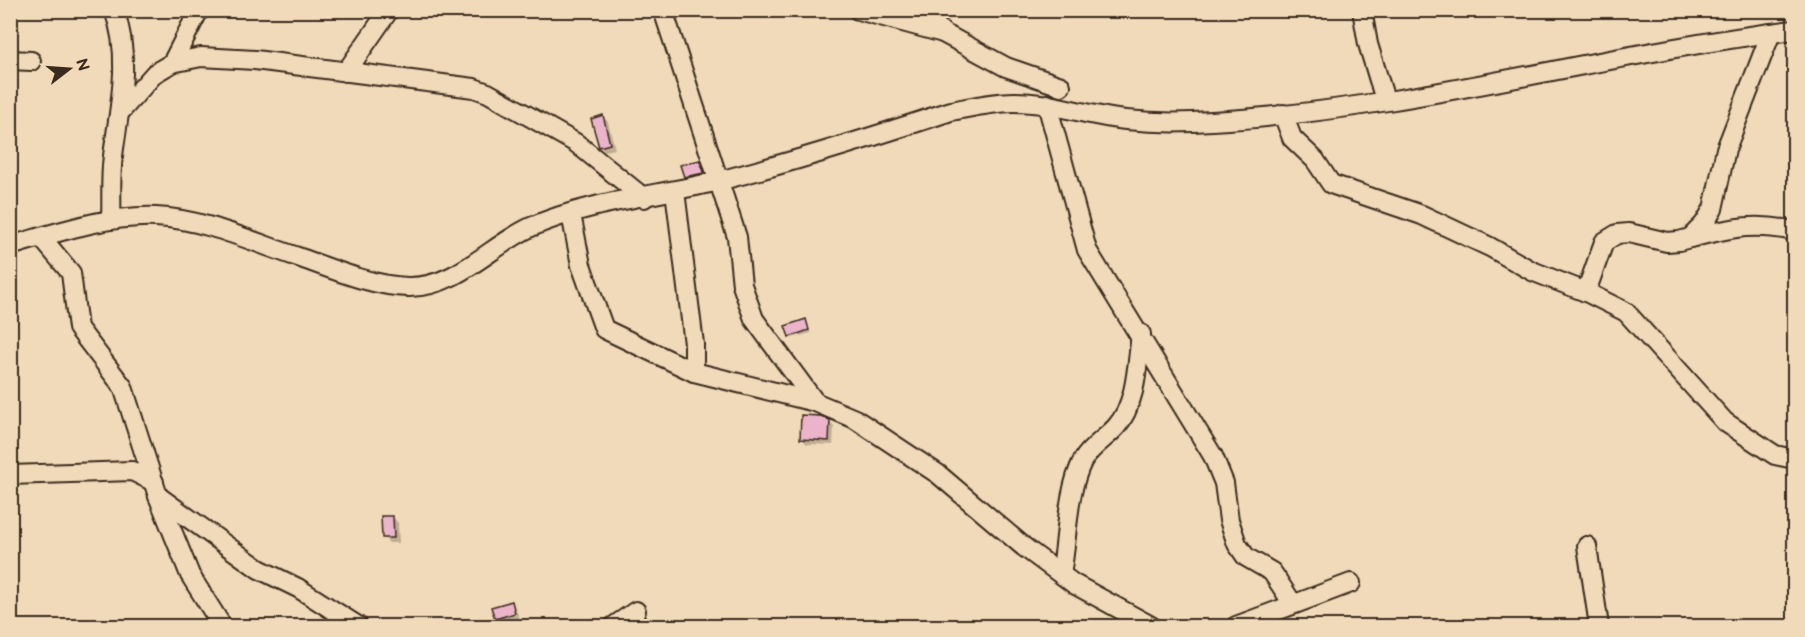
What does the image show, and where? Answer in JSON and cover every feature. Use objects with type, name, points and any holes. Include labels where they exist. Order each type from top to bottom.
[{"type":"street","points":[[111,220],[112,157],[121,111],[122,39],[114,10]]},
{"type":"street","points":[[172,63],[199,10]]},
{"type":"street","points":[[346,72],[389,10]]},
{"type":"street","points":[[663,10],[716,181],[737,237],[742,285],[748,307],[754,320],[815,402]]},
{"type":"street","points":[[858,10],[943,33],[1006,67],[1061,86]]},
{"type":"street","points":[[922,10],[943,33]]},
{"type":"street","points":[[1362,10],[1368,44],[1385,100]]},
{"type":"street","points":[[10,246],[111,220],[158,217],[221,230],[330,268],[408,287],[447,279],[519,233],[571,214],[716,181],[951,111],[1014,102],[1047,104],[1126,120],[1212,121],[1283,114],[1483,85],[1713,40],[1794,30]]},
{"type":"street","points":[[1690,238],[1704,224],[1713,209],[1726,148],[1771,33]]},
{"type":"street","points":[[121,111],[155,73],[185,58],[225,58],[463,87],[488,93],[576,143],[644,198]]},
{"type":"street","points":[[10,60],[31,61]]},
{"type":"street","points":[[1047,104],[1074,197],[1084,243],[1213,456],[1224,483],[1229,520],[1237,544],[1246,557],[1272,572],[1293,604]]},
{"type":"street","points":[[1283,114],[1292,138],[1315,160],[1331,184],[1422,215],[1490,247],[1532,271],[1586,292],[1626,312],[1725,422],[1774,455],[1794,459]]},
{"type":"street","points":[[675,191],[694,344],[694,372]]},
{"type":"street","points":[[571,214],[581,265],[604,329],[694,372],[815,402],[862,423],[938,474],[1024,547],[1061,574],[1151,627]]},
{"type":"street","points":[[1586,292],[1604,242],[1611,236],[1629,233],[1667,242],[1759,224],[1794,231]]},
{"type":"street","points":[[41,237],[71,273],[78,328],[123,387],[156,489],[190,575],[222,627]]},
{"type":"street","points":[[1061,574],[1076,482],[1084,460],[1117,426],[1125,414],[1132,396],[1141,334]]},
{"type":"street","points":[[10,475],[132,471],[258,569],[298,588],[358,627]]},
{"type":"street","points":[[1587,546],[1599,627]]},
{"type":"street","points":[[1236,627],[1351,583]]},
{"type":"street","points":[[614,627],[636,611]]},
{"type":"building","points":[[603,115],[610,144],[599,147],[591,119]]},
{"type":"building","points":[[700,160],[704,173],[684,177],[680,165]]},
{"type":"building","points":[[806,319],[809,330],[789,337],[785,326]]},
{"type":"building","points":[[801,415],[820,416],[830,420],[829,441],[800,439]]},
{"type":"building","points":[[381,516],[393,516],[394,538],[382,538]]},
{"type":"building","points":[[512,601],[515,613],[495,619],[491,607]]}]
